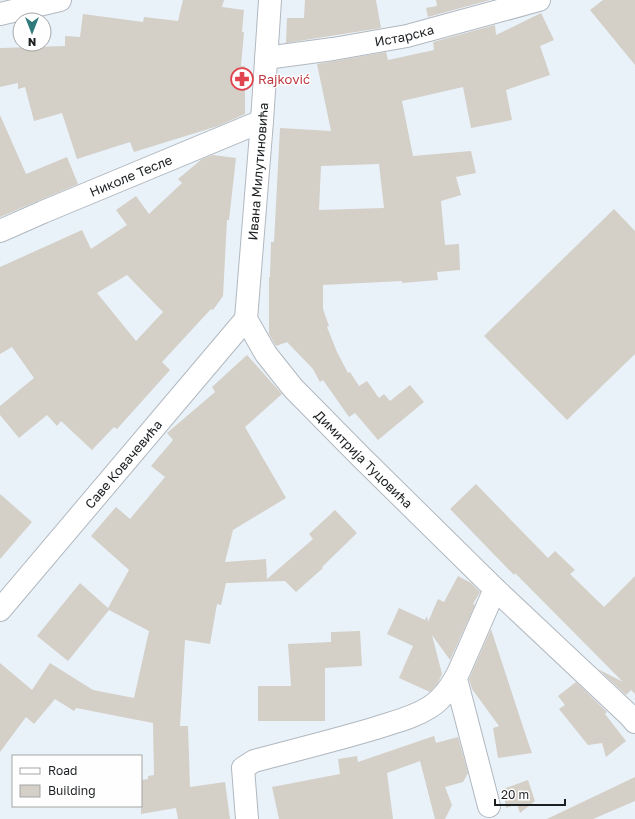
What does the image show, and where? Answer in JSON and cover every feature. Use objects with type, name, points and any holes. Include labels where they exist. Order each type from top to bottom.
[{"type":"street","points":[[0,14],[60,0]]},
{"type":"street","name":"Ивана Милутиновића","points":[[246,319],[270,0]]},
{"type":"street","name":"Истарска","points":[[266,58],[333,49],[407,36],[540,0]]},
{"type":"street","name":"Николе Тесле","points":[[0,231],[262,121]]},
{"type":"street","name":"Димитрија Туцовића","points":[[246,319],[266,354],[293,388],[495,589],[635,722]]},
{"type":"street","name":"Саве Ковачевића","points":[[0,610],[246,319]]},
{"type":"street","points":[[247,819],[243,768],[254,761],[337,740],[416,716],[442,697],[456,679],[495,589]]},
{"type":"street","points":[[456,679],[489,806]]},
{"type":"building","points":[[183,0],[224,0],[222,7],[244,10],[241,66],[245,66],[245,114],[218,126],[134,152],[130,142],[77,159],[62,113],[34,121],[25,87],[18,89],[18,83],[0,87],[0,48],[12,48],[12,52],[52,52],[52,46],[65,46],[65,36],[80,37],[83,14],[143,22],[144,17],[178,21]]},
{"type":"building","points":[[305,0],[376,0],[381,28],[286,43],[287,18],[304,18]]},
{"type":"building","points":[[436,0],[490,0],[428,17],[426,8],[437,6]]},
{"type":"building","points":[[603,0],[635,0],[635,65],[590,10]]},
{"type":"building","points":[[541,13],[554,40],[540,46],[550,75],[506,90],[512,120],[471,128],[463,87],[402,101],[413,156],[471,151],[476,173],[456,177],[461,195],[441,201],[445,245],[459,244],[460,270],[437,272],[438,280],[402,283],[402,281],[323,285],[323,309],[329,326],[327,327],[337,352],[348,373],[350,372],[359,386],[367,381],[379,398],[384,394],[390,401],[410,385],[424,402],[378,440],[355,413],[349,417],[323,380],[320,382],[313,369],[287,342],[276,346],[269,334],[269,277],[271,242],[274,242],[280,128],[331,131],[317,64],[386,52],[388,60],[434,50],[433,42],[495,25],[496,35]],"holes":[[[379,164],[384,208],[319,210],[321,166]]]},
{"type":"building","points":[[0,115],[26,174],[67,157],[78,184],[0,217]]},
{"type":"building","points":[[213,155],[236,158],[229,220],[227,220],[223,296],[213,310],[211,309],[162,362],[170,370],[117,429],[114,427],[92,450],[61,421],[57,426],[47,415],[19,438],[0,415],[0,406],[34,378],[12,347],[0,354],[0,267],[82,230],[91,249],[127,225],[116,210],[136,196],[149,214],[182,183],[178,179],[202,159]],"holes":[[[127,275],[163,312],[136,341],[97,293]]]},
{"type":"building","points":[[614,209],[635,231],[635,354],[567,420],[484,336]]},
{"type":"building","points":[[247,355],[282,394],[245,427],[286,498],[233,530],[225,562],[266,559],[267,579],[313,539],[309,534],[335,510],[357,533],[322,567],[323,568],[296,592],[285,581],[226,583],[221,605],[217,604],[210,644],[185,640],[180,726],[188,726],[190,787],[225,782],[230,819],[178,819],[176,808],[141,814],[142,780],[148,779],[148,776],[154,775],[153,723],[76,708],[74,711],[55,699],[34,724],[26,717],[0,752],[0,663],[32,690],[50,663],[93,690],[134,698],[149,631],[109,610],[68,661],[37,636],[80,583],[108,608],[129,570],[91,536],[116,507],[130,519],[165,477],[151,466],[173,440],[167,433],[215,392],[212,387]]},
{"type":"building","points":[[476,484],[548,558],[555,551],[575,570],[570,574],[604,607],[635,576],[635,694],[631,690],[626,695],[598,669],[623,682],[515,573],[514,575],[450,509]]},
{"type":"building","points":[[0,494],[32,522],[0,559]]},
{"type":"building","points":[[458,576],[471,583],[480,592],[473,604],[475,605],[450,660],[432,635],[442,674],[438,683],[430,692],[399,678],[413,646],[387,634],[399,608],[425,620],[427,616],[428,622],[438,599],[444,602]]},
{"type":"building","points":[[491,629],[532,753],[498,758],[493,728],[499,726],[472,689],[469,679]]},
{"type":"building","points":[[360,631],[362,666],[325,668],[325,721],[258,721],[258,686],[291,686],[288,644],[331,642],[331,632]]},
{"type":"building","points":[[576,682],[607,712],[605,714],[626,741],[606,757],[602,743],[588,745],[559,709],[565,705],[558,696]]},
{"type":"building","points":[[434,736],[436,743],[458,737],[468,773],[463,782],[445,787],[452,805],[445,819],[435,819],[420,761],[387,773],[393,819],[279,819],[272,787],[340,774],[338,759],[357,756],[358,762]]},
{"type":"building","points":[[635,777],[635,801],[593,819],[547,819]]},
{"type":"building","points":[[528,780],[535,801],[520,813],[517,804],[506,808],[503,789]]},
{"type":"place","name":"Rajković","points":[[242,79]]}]
